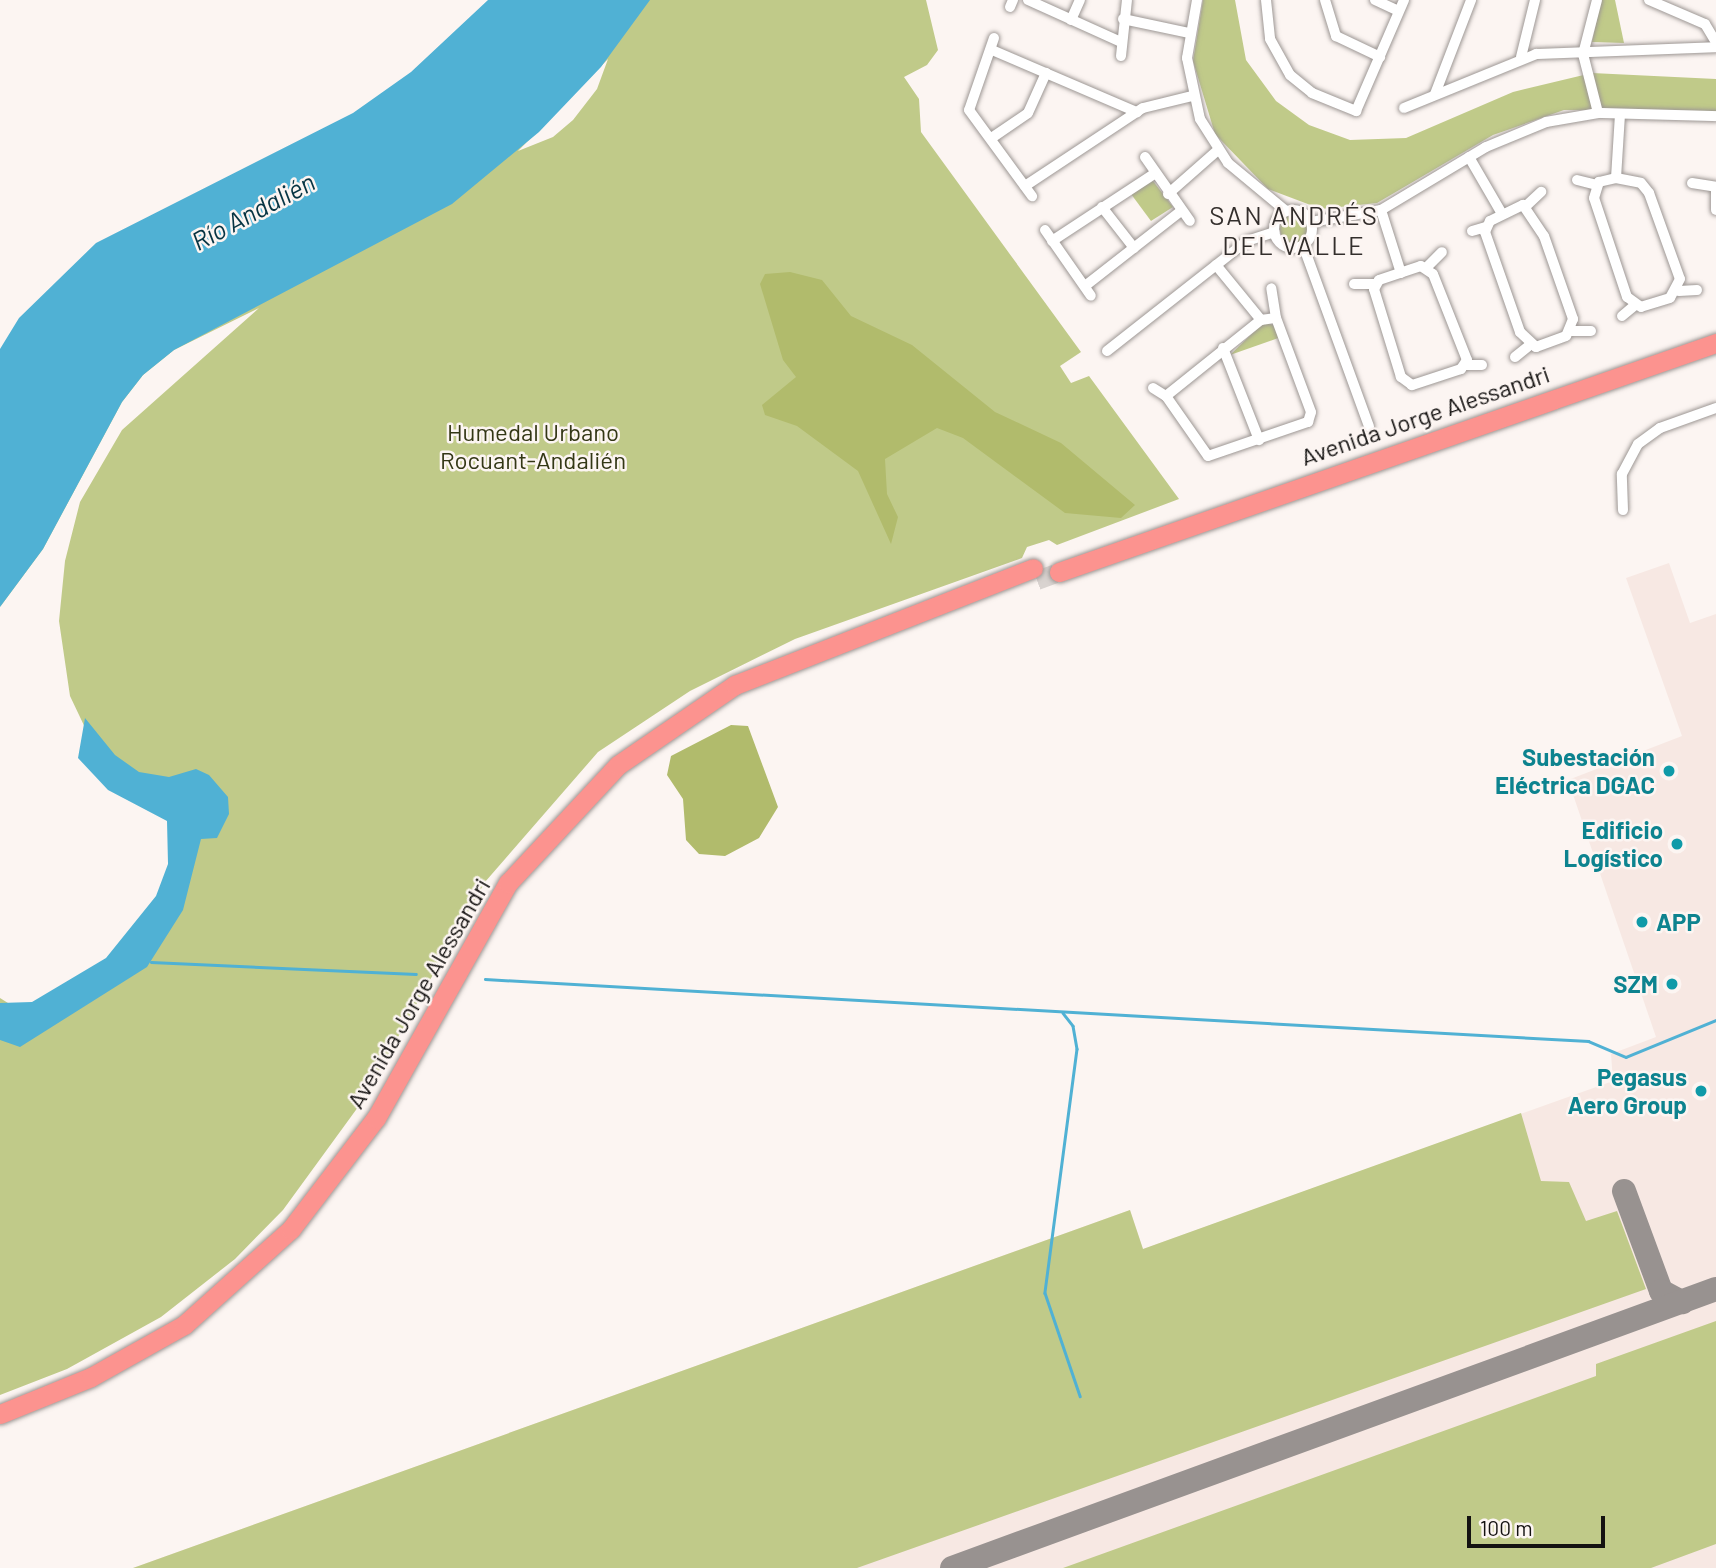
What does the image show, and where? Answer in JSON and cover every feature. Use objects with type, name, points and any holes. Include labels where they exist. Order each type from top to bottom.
[{"type":"highway","name":"Avenida Jorge Alessandri","points":[[1057,566],[1716,343]]},
{"type":"highway","name":"Avenida Jorge Alessandri","points":[[0,1414],[92,1377],[184,1325],[291,1229],[371,1127],[496,901],[533,850],[618,765],[734,685],[936,608],[1035,574]]},
{"type":"street","points":[[1028,0],[1121,42]]},
{"type":"street","points":[[1071,20],[1080,0]]},
{"type":"street","points":[[1121,56],[1127,0]]},
{"type":"street","points":[[1197,0],[1189,33],[1192,96],[1217,151],[1286,211],[1298,211],[1311,222],[1381,210],[1469,157],[1546,122],[1598,113],[1716,116]]},
{"type":"street","points":[[1266,0],[1274,49],[1312,93],[1357,110],[1402,5],[1375,0]]},
{"type":"street","points":[[1325,0],[1336,36],[1380,57]]},
{"type":"street","points":[[1435,94],[1471,0]]},
{"type":"street","points":[[1521,57],[1535,0]]},
{"type":"street","points":[[1597,0],[1584,48],[1598,113]]},
{"type":"street","points":[[1404,108],[1521,57],[1584,48],[1673,52],[1716,44],[1705,24],[1649,0]]},
{"type":"street","points":[[1123,19],[1189,33]]},
{"type":"street","points":[[1136,112],[1046,73],[993,44],[969,107],[1029,191],[1136,112],[1192,96]]},
{"type":"street","points":[[993,137],[1028,113],[1046,73]]},
{"type":"street","points":[[1616,178],[1620,114]]},
{"type":"street","points":[[1168,194],[1217,151]]},
{"type":"street","points":[[1145,157],[1168,194],[1190,221]]},
{"type":"street","points":[[1469,157],[1502,214]]},
{"type":"street","points":[[1052,241],[1154,174]]},
{"type":"street","points":[[1577,180],[1597,185],[1616,178],[1647,189],[1679,291]]},
{"type":"street","points":[[1692,183],[1716,188],[1716,209]]},
{"type":"street","points":[[1597,185],[1600,223],[1635,305]]},
{"type":"street","points":[[1472,231],[1486,227],[1502,214],[1526,206],[1541,192]]},
{"type":"street","points":[[1526,206],[1555,265],[1573,318],[1570,331]]},
{"type":"street","points":[[1102,207],[1134,248]]},
{"type":"street","points":[[1381,210],[1401,273]]},
{"type":"street","points":[[1045,230],[1088,291],[1134,248],[1181,211]]},
{"type":"street","points":[[1275,232],[1286,211]]},
{"type":"street","points":[[1311,222],[1303,245],[1369,426]]},
{"type":"street","points":[[1486,227],[1509,307],[1530,345]]},
{"type":"street","points":[[1275,232],[1285,246],[1303,245]]},
{"type":"street","points":[[1107,351],[1252,237],[1275,232]]},
{"type":"street","points":[[1354,284],[1376,284],[1401,273],[1427,267],[1442,252]]},
{"type":"street","points":[[1216,265],[1261,320]]},
{"type":"street","points":[[1427,267],[1466,365]]},
{"type":"street","points":[[1376,284],[1405,382],[1418,384],[1466,365],[1482,365]]},
{"type":"street","points":[[1153,388],[1166,396],[1206,456],[1305,424],[1312,414],[1276,318],[1271,288]]},
{"type":"street","points":[[1622,316],[1635,305],[1679,291],[1697,289]]},
{"type":"street","points":[[1166,396],[1261,320],[1276,318]]},
{"type":"street","points":[[1515,357],[1530,345],[1570,331],[1591,331]]},
{"type":"street","points":[[1223,348],[1259,440]]},
{"type":"street","points":[[1623,510],[1622,474],[1638,444],[1660,428],[1716,408]]},
{"type":"shaded area","points":[[1669,563],[1690,623],[1716,614],[1716,1568],[133,1568],[1130,1210],[1143,1249],[1613,1081],[1611,1054],[1656,1037],[1568,780],[1682,736],[1626,578]]},
{"type":"green space","name":"Humedal Urbano Rocuant-Andalién","points":[[633,0],[926,0],[938,50],[927,65],[904,77],[919,99],[921,132],[1081,352],[1060,366],[1071,383],[1089,376],[1179,499],[1057,545],[1049,540],[1027,547],[1022,558],[795,639],[690,691],[598,752],[485,882],[361,1103],[283,1210],[235,1259],[161,1317],[67,1369],[0,1395],[0,998],[16,1008],[35,1008],[124,959],[185,845],[153,782],[116,762],[89,736],[70,696],[59,621],[65,561],[80,502],[122,430],[259,308],[174,350],[143,375],[122,402],[43,549],[0,607],[97,392]],"holes":[[[608,59],[597,89],[573,120],[553,137],[518,151]]]},
{"type":"green space","points":[[1203,0],[1235,0],[1246,60],[1276,101],[1309,125],[1350,140],[1406,138],[1513,92],[1592,73],[1716,79],[1716,111],[1564,110],[1493,135],[1377,203],[1321,209],[1268,189],[1215,134],[1193,61]]},
{"type":"green space","points":[[1601,0],[1615,0],[1624,43],[1592,42]]},
{"type":"green space","points":[[1153,181],[1173,207],[1151,221],[1131,194]]},
{"type":"green space","points":[[1294,215],[1304,219],[1308,229],[1304,239],[1294,243],[1284,239],[1280,229],[1284,219]]},
{"type":"green space","points":[[790,272],[822,280],[851,316],[912,345],[995,412],[1061,443],[1135,505],[1121,518],[1065,513],[963,438],[937,428],[885,459],[887,494],[898,517],[891,544],[858,471],[797,426],[765,415],[762,405],[796,377],[783,360],[760,284],[765,274]]},
{"type":"green space","points":[[1263,323],[1275,325],[1281,337],[1230,355]]},
{"type":"green space","points":[[731,725],[748,726],[778,807],[759,838],[725,856],[699,854],[686,840],[683,799],[667,775],[671,756]]},
{"type":"green space","points":[[1521,1113],[1541,1181],[1569,1182],[1586,1221],[1617,1211],[1646,1289],[857,1568],[133,1568],[1130,1210],[1143,1249]]},
{"type":"green space","points":[[1716,1321],[1716,1544],[1651,1568],[1063,1568],[1596,1376],[1596,1364]]},
{"type":"water","name":"Río Andalién","points":[[488,0],[650,0],[601,67],[539,132],[452,204],[174,350],[143,375],[122,402],[43,549],[0,607],[0,349],[19,318],[96,243],[353,113],[411,72]]},
{"type":"water","points":[[85,718],[115,755],[139,772],[169,777],[196,769],[209,775],[228,797],[229,814],[217,838],[201,839],[183,910],[147,967],[20,1047],[0,1040],[0,1003],[32,1002],[106,958],[156,896],[168,864],[167,821],[108,790],[78,758]]},
{"type":"waterway","points":[[151,962],[416,974]]},
{"type":"waterway","points":[[485,979],[1588,1041],[1626,1057],[1716,1020]]},
{"type":"waterway","points":[[1063,1013],[1073,1026],[1077,1049],[1045,1293],[1080,1396]]},
{"type":"taxiway","points":[[1624,1191],[1661,1291],[1682,1302]]},
{"type":"taxiway","points":[[952,1568],[1716,1289]]},
{"type":"tunnel","points":[[1037,580],[1059,572]]},
{"type":"place","name":"Subestación Eléctrica DGAC","points":[[1669,771]]},
{"type":"place","name":"Edificio Logístico","points":[[1677,844]]},
{"type":"place","name":"APP","points":[[1642,922]]},
{"type":"place","name":"SZM","points":[[1672,984]]},
{"type":"place","name":"Pegasus Aero Group","points":[[1701,1091]]},
{"type":"district","name":"SAN ANDRÉS DEL VALLE","points":[[1294,230]]}]
